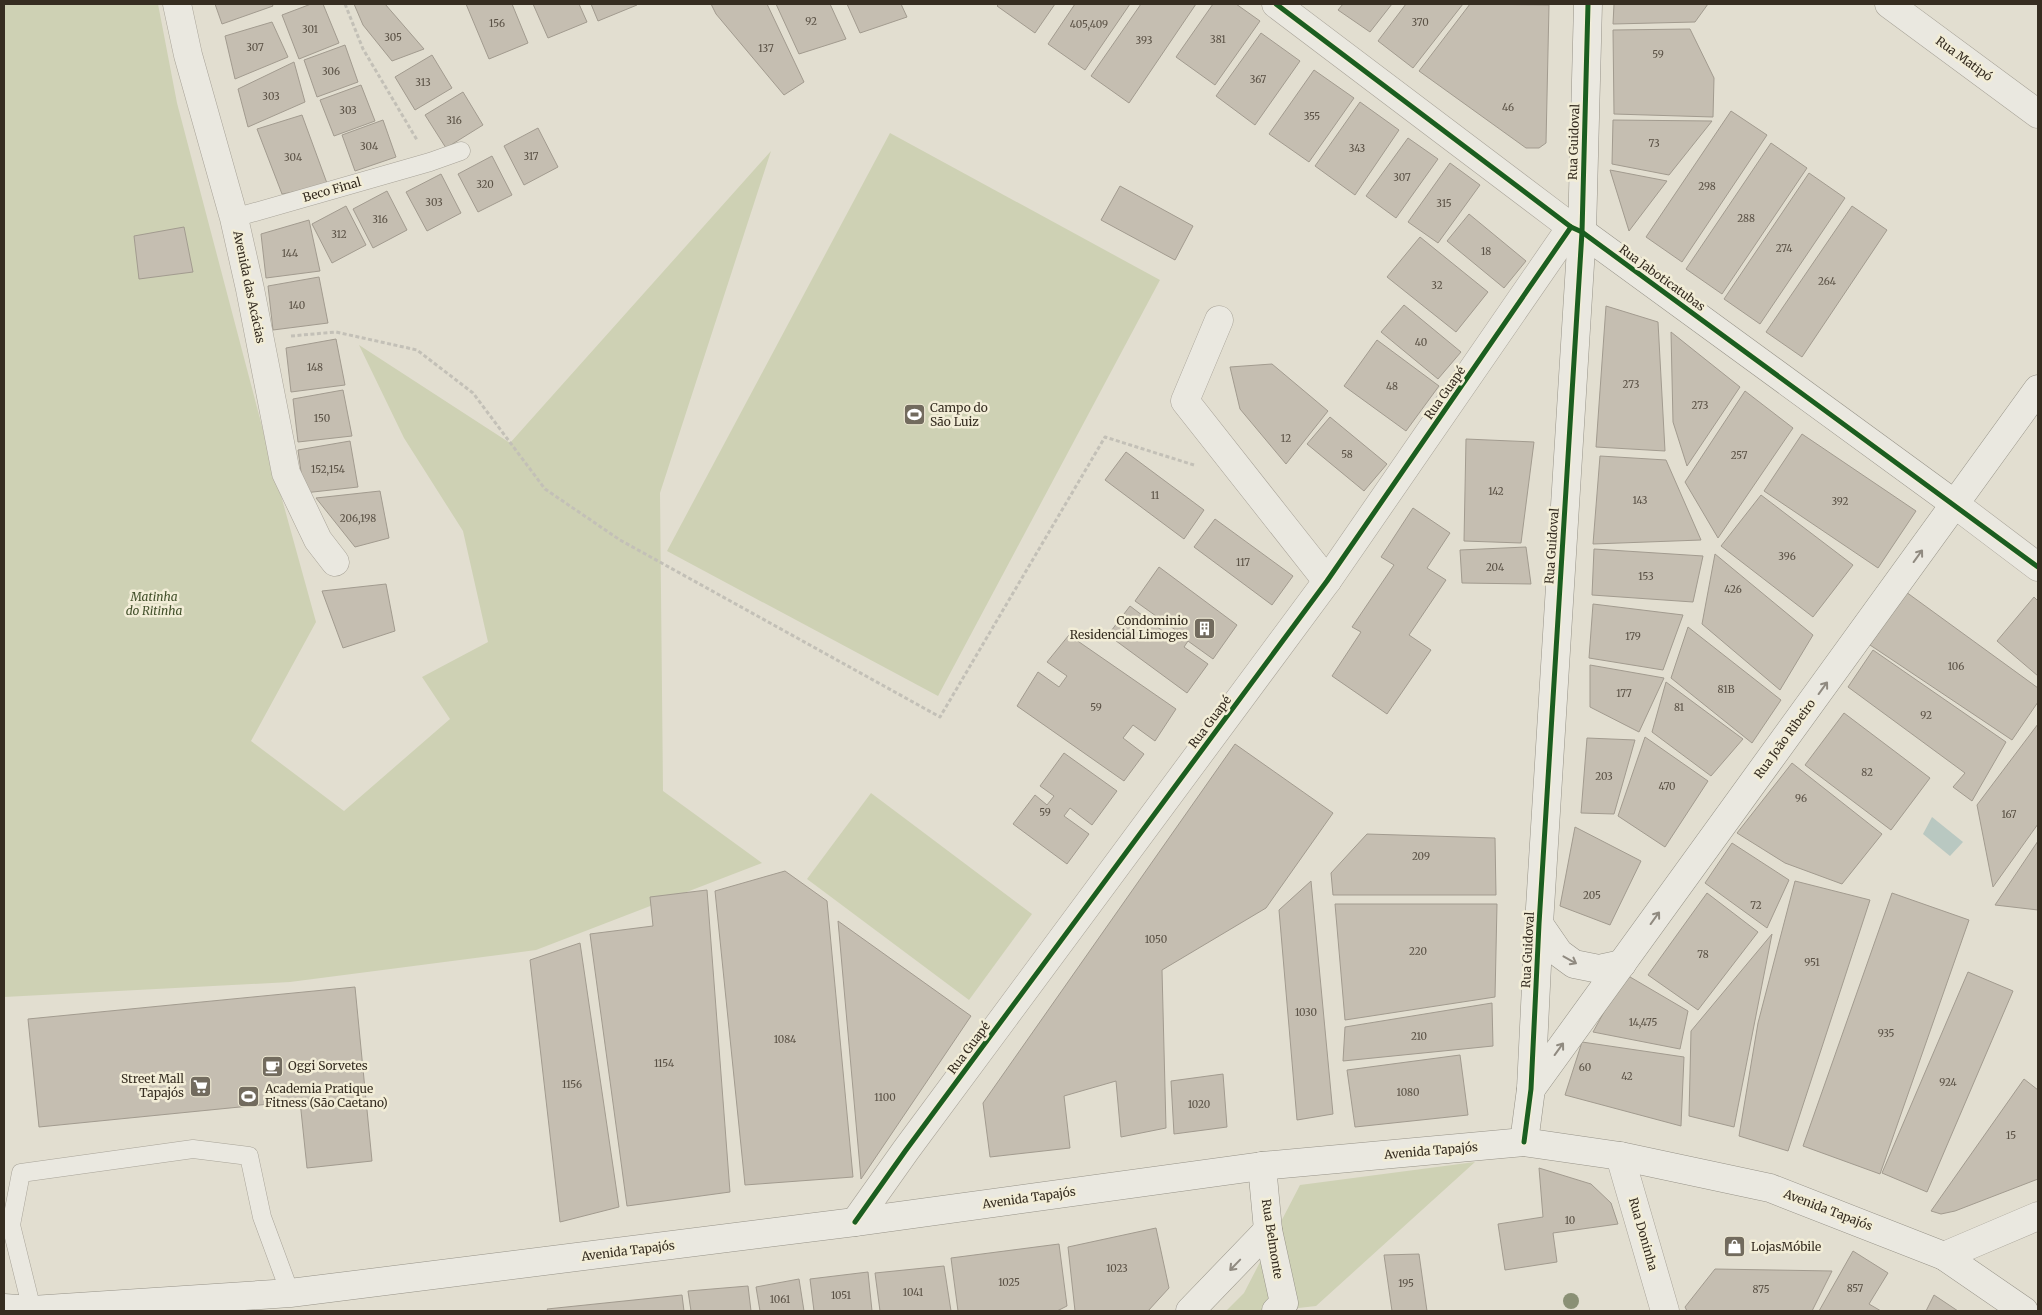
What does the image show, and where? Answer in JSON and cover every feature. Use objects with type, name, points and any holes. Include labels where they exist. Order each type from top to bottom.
[{"type":"street","name":"Avenida das Acácias","points":[[177,4],[188,55],[234,218],[286,473],[318,540],[335,562]]},
{"type":"street","name":"Rua Jaboticatubas","points":[[1276,4],[1576,229],[1956,505],[2038,567]]},
{"type":"street","name":"Rua Guidoval","points":[[1524,1142],[1531,1089],[1588,4]]},
{"type":"street","name":"Rua Matipó","points":[[1889,4],[2038,114]]},
{"type":"street","name":"Rua Guapé","points":[[855,1222],[911,1142],[1327,581],[1576,229]]},
{"type":"street","points":[[1219,320],[1185,401],[1327,581]]},
{"type":"street","name":"Rua João Ribeiro","points":[[1531,1089],[1956,505],[2038,389]]},
{"type":"street","points":[[1539,924],[1559,953],[1574,964],[1599,969],[1622,964]]},
{"type":"street","name":"Avenida Tapajós","points":[[13,1309],[290,1293],[855,1222],[1262,1166],[1524,1142],[1620,1156],[1770,1188],[1944,1256],[2024,1311]]},
{"type":"street","name":"Rua Doninha","points":[[1620,1156],[1665,1311]]},
{"type":"street","name":"Rua Belmonte","points":[[1262,1166],[1268,1230],[1282,1309]]},
{"type":"street","points":[[1944,1256],[2038,1216]]},
{"type":"street","points":[[1190,1311],[1268,1230]]},
{"type":"lane","name":"Beco Final","points":[[234,218],[430,162],[461,151]]},
{"type":"lane","points":[[13,1309],[11,1225],[21,1173],[193,1149],[249,1156],[262,1217],[290,1293]]},
{"type":"path","points":[[345,4],[363,49],[430,162]]},
{"type":"path","points":[[260,338],[336,332],[417,350],[473,393],[545,489],[620,540],[940,717],[1104,437],[1204,468]]},
{"type":"green space","name":"Matinha do Ritinha","points":[[4,4],[158,4],[177,103],[264,434],[316,622],[251,741],[344,811],[450,719],[422,677],[488,642],[463,531],[404,438],[359,345],[510,443],[771,151],[660,493],[663,791],[762,863],[536,950],[290,982],[4,997]]},
{"type":"green space","name":"Campo do São Luiz","points":[[890,133],[1160,280],[938,696],[667,551]]},
{"type":"green space","points":[[871,793],[1032,914],[969,1000],[807,879]]},
{"type":"green space","points":[[1475,1162],[1316,1306],[1272,1311],[1226,1311],[1244,1293],[1300,1185]]},
{"type":"shaded area","points":[[1932,817],[1963,842],[1950,856],[1923,834]]},
{"type":"building","points":[[215,4],[272,4],[273,6],[222,24]]},
{"type":"building","points":[[311,4],[323,4],[339,43],[299,59],[282,15]]},
{"type":"building","points":[[354,4],[385,4],[424,49],[392,61],[363,25]]},
{"type":"building","points":[[466,4],[512,4],[528,43],[489,59]]},
{"type":"building","points":[[533,4],[579,4],[587,22],[548,38]]},
{"type":"building","points":[[591,4],[637,4],[637,5],[598,21]]},
{"type":"building","points":[[711,4],[767,4],[804,82],[784,95],[716,14]]},
{"type":"building","points":[[776,4],[830,4],[846,39],[799,54]]},
{"type":"building","points":[[847,4],[901,4],[907,17],[860,33]]},
{"type":"building","points":[[999,4],[1055,4],[1035,33],[997,6]]},
{"type":"building","points":[[1075,4],[1130,4],[1085,70],[1048,44]]},
{"type":"building","points":[[1141,4],[1196,4],[1129,103],[1091,76]]},
{"type":"building","points":[[1213,4],[1236,4],[1260,21],[1215,85],[1176,57]]},
{"type":"building","points":[[1343,4],[1392,4],[1370,32],[1338,10]]},
{"type":"building","points":[[1406,4],[1463,4],[1413,68],[1378,41]]},
{"type":"building","points":[[1470,4],[1549,5],[1546,143],[1539,148],[1526,148],[1419,71]]},
{"type":"building","points":[[1614,4],[1708,4],[1695,22],[1613,24]]},
{"type":"building","points":[[272,22],[288,57],[235,79],[225,36]]},
{"type":"building","points":[[1690,29],[1714,78],[1713,117],[1614,114],[1613,30]]},
{"type":"building","points":[[1261,33],[1300,61],[1255,125],[1216,96]]},
{"type":"building","points":[[345,45],[358,82],[317,97],[304,60]]},
{"type":"building","points":[[432,55],[452,88],[415,110],[395,77]]},
{"type":"building","points":[[294,62],[305,102],[248,127],[238,89]]},
{"type":"building","points":[[1314,70],[1354,98],[1309,162],[1269,134]]},
{"type":"building","points":[[361,85],[375,121],[334,136],[320,100]]},
{"type":"building","points":[[463,92],[483,125],[446,148],[425,115]]},
{"type":"building","points":[[1360,102],[1399,130],[1355,195],[1315,166]]},
{"type":"building","points":[[1731,111],[1767,135],[1682,262],[1646,237]]},
{"type":"building","points":[[302,115],[328,186],[282,194],[257,129]]},
{"type":"building","points":[[383,120],[396,157],[355,171],[342,135]]},
{"type":"building","points":[[1613,120],[1712,121],[1669,175],[1612,164]]},
{"type":"building","points":[[538,128],[558,167],[524,185],[504,146]]},
{"type":"building","points":[[1408,138],[1438,159],[1396,218],[1366,196]]},
{"type":"building","points":[[1771,143],[1807,168],[1722,294],[1686,269]]},
{"type":"building","points":[[492,156],[512,195],[478,212],[458,174]]},
{"type":"building","points":[[1450,163],[1480,185],[1438,243],[1408,222]]},
{"type":"building","points":[[1610,170],[1667,181],[1629,231]]},
{"type":"building","points":[[1809,173],[1845,198],[1760,324],[1724,299]]},
{"type":"building","points":[[441,174],[461,213],[427,231],[406,192]]},
{"type":"building","points":[[1120,186],[1193,226],[1175,260],[1101,220]]},
{"type":"building","points":[[387,191],[407,230],[373,248],[353,209]]},
{"type":"building","points":[[346,206],[366,245],[332,263],[312,224]]},
{"type":"building","points":[[1852,206],[1887,230],[1802,357],[1766,332]]},
{"type":"building","points":[[1469,214],[1526,261],[1504,288],[1447,241]]},
{"type":"building","points":[[309,220],[320,271],[266,278],[261,234]]},
{"type":"building","points":[[184,227],[193,272],[139,279],[134,236]]},
{"type":"building","points":[[1420,237],[1488,292],[1456,332],[1387,277]]},
{"type":"building","points":[[319,277],[328,323],[273,330],[268,286]]},
{"type":"building","points":[[1404,305],[1461,352],[1438,379],[1381,332]]},
{"type":"building","points":[[1606,306],[1658,322],[1665,451],[1596,447]]},
{"type":"building","points":[[1671,332],[1740,387],[1687,466],[1673,422]]},
{"type":"building","points":[[336,339],[345,385],[291,392],[286,348]]},
{"type":"building","points":[[1377,340],[1439,386],[1406,431],[1344,386]]},
{"type":"building","points":[[1272,364],[1328,411],[1286,464],[1240,409],[1230,367]]},
{"type":"building","points":[[343,390],[352,436],[298,442],[293,399]]},
{"type":"building","points":[[1745,391],[1793,428],[1718,538],[1685,482]]},
{"type":"building","points":[[1330,417],[1387,464],[1364,491],[1307,444]]},
{"type":"building","points":[[1802,434],[1916,511],[1878,568],[1764,491]]},
{"type":"building","points":[[1466,439],[1534,442],[1521,543],[1464,541]]},
{"type":"building","points":[[350,441],[358,487],[304,493],[298,450]]},
{"type":"building","points":[[1126,452],[1204,510],[1184,539],[1105,480]]},
{"type":"building","points":[[1600,456],[1666,460],[1701,540],[1593,544]]},
{"type":"building","points":[[380,491],[389,538],[355,547],[316,498]]},
{"type":"building","points":[[1761,495],[1853,565],[1813,617],[1721,546]]},
{"type":"building","points":[[1413,508],[1450,533],[1427,568],[1446,580],[1409,635],[1431,650],[1387,714],[1332,676],[1361,632],[1352,627],[1394,565],[1381,557]]},
{"type":"building","points":[[1215,519],[1293,576],[1272,605],[1194,547]]},
{"type":"building","points":[[1526,547],[1531,584],[1462,583],[1460,550]]},
{"type":"building","points":[[1594,549],[1703,556],[1693,602],[1592,595]]},
{"type":"building","points":[[1715,554],[1813,635],[1780,690],[1702,624]]},
{"type":"building","name":"Condominio Residencial Limoges","points":[[1159,567],[1237,625],[1213,659],[1188,641],[1184,647],[1208,664],[1187,693],[1108,635],[1130,606],[1172,638],[1177,631],[1135,601]]},
{"type":"building","points":[[386,584],[395,631],[343,648],[322,591]]},
{"type":"building","points":[[1906,592],[2038,688],[2038,702],[2012,740],[1870,645]]},
{"type":"building","points":[[2034,597],[2038,601],[2038,676],[1997,641]]},
{"type":"building","points":[[1593,604],[1683,615],[1663,670],[1589,658]]},
{"type":"building","points":[[1688,627],[1781,700],[1752,743],[1671,678]]},
{"type":"building","points":[[1069,635],[1176,709],[1155,741],[1133,725],[1123,738],[1144,754],[1124,781],[1017,706],[1038,672],[1059,687],[1067,676],[1047,662]]},
{"type":"building","points":[[1873,650],[2006,742],[1972,801],[1953,787],[1965,773],[1848,687]]},
{"type":"building","points":[[1590,665],[1664,678],[1639,732],[1590,707]]},
{"type":"building","points":[[1666,682],[1743,739],[1711,776],[1652,732]]},
{"type":"building","points":[[1844,713],[1930,778],[1891,830],[1805,765]]},
{"type":"building","points":[[2038,724],[2038,824],[1993,887],[1977,805]]},
{"type":"building","points":[[1645,737],[1708,781],[1665,847],[1618,816]]},
{"type":"building","points":[[1587,738],[1635,740],[1614,814],[1581,813]]},
{"type":"building","points":[[1235,744],[1333,813],[1266,908],[1162,970],[1166,1128],[1121,1137],[1116,1081],[1064,1096],[1070,1148],[990,1157],[983,1103]]},
{"type":"building","points":[[1064,753],[1117,791],[1092,825],[1070,808],[1064,816],[1089,834],[1067,864],[1013,824],[1035,795],[1047,805],[1054,796],[1040,786]]},
{"type":"building","points":[[1792,763],[1882,834],[1842,884],[1785,863],[1737,833]]},
{"type":"building","points":[[1575,827],[1641,861],[1610,925],[1560,906]]},
{"type":"building","points":[[1367,834],[1495,838],[1496,895],[1333,895],[1331,873]]},
{"type":"building","points":[[2038,841],[2038,910],[1995,905]]},
{"type":"building","points":[[1732,843],[1789,880],[1767,928],[1705,883]]},
{"type":"building","points":[[785,871],[827,901],[853,1177],[745,1185],[715,891]]},
{"type":"building","points":[[1311,881],[1333,1114],[1297,1120],[1279,910]]},
{"type":"building","points":[[1795,881],[1870,900],[1788,1151],[1739,1136],[1758,1023]]},
{"type":"building","points":[[707,890],[730,1192],[627,1206],[590,934],[653,926],[650,897]]},
{"type":"building","points":[[1707,893],[1758,932],[1698,1010],[1648,975]]},
{"type":"building","points":[[1892,893],[1969,920],[1880,1174],[1803,1146]]},
{"type":"building","points":[[1335,904],[1497,904],[1495,997],[1345,1020]]},
{"type":"building","points":[[838,921],[971,1016],[861,1179]]},
{"type":"building","points":[[1772,934],[1734,1127],[1689,1116],[1691,1031]]},
{"type":"building","points":[[580,943],[619,1207],[560,1222],[530,960]]},
{"type":"building","points":[[1968,972],[2013,991],[1927,1192],[1882,1173]]},
{"type":"building","points":[[1625,974],[1688,1011],[1680,1049],[1593,1032]]},
{"type":"building","name":"Street Mall Tapajós","points":[[355,987],[372,1161],[307,1168],[300,1101],[39,1127],[28,1019]]},
{"type":"building","points":[[1492,1003],[1493,1046],[1343,1061],[1345,1027]]},
{"type":"building","points":[[1582,1042],[1684,1057],[1681,1126],[1565,1095]]},
{"type":"building","points":[[1460,1055],[1468,1115],[1355,1127],[1347,1070]]},
{"type":"building","points":[[1223,1074],[1227,1127],[1174,1134],[1171,1081]]},
{"type":"building","points":[[2024,1079],[2038,1090],[2038,1179],[1955,1211],[1941,1214],[1931,1211]]},
{"type":"building","points":[[1539,1168],[1591,1184],[1611,1203],[1618,1224],[1553,1233],[1557,1262],[1505,1270],[1498,1224],[1543,1217]]},
{"type":"building","points":[[1156,1228],[1169,1288],[1148,1311],[1075,1311],[1068,1247]]},
{"type":"building","points":[[1059,1244],[1067,1306],[1057,1311],[958,1311],[951,1258]]},
{"type":"building","points":[[1853,1251],[1888,1273],[1869,1304],[1881,1311],[1819,1311]]},
{"type":"building","points":[[1419,1254],[1427,1311],[1392,1311],[1384,1255]]},
{"type":"building","points":[[944,1266],[951,1311],[880,1311],[875,1273]]},
{"type":"building","points":[[1715,1269],[1832,1271],[1812,1311],[1687,1311],[1685,1307]]},
{"type":"building","points":[[868,1272],[872,1311],[814,1311],[810,1279]]},
{"type":"building","points":[[799,1279],[804,1311],[760,1311],[756,1287]]},
{"type":"building","points":[[748,1286],[751,1311],[691,1311],[688,1291]]},
{"type":"building","points":[[682,1295],[684,1311],[548,1311],[547,1309]]},
{"type":"building","points":[[1934,1295],[1958,1311],[1926,1311]]},
{"type":"cycle path","points":[[1276,4],[1571,227],[1582,232],[2038,567]]},
{"type":"cycle path","points":[[1524,1142],[1531,1089],[1539,924],[1582,232],[1588,4]]},
{"type":"cycle path","points":[[855,1222],[906,1150],[1327,581],[1571,227]]},
{"type":"place","name":"Campo do São Luiz","points":[[914,415]]},
{"type":"place","name":"Condominio Residencial Limoges","points":[[1204,628]]},
{"type":"place","name":"Oggi Sorvetes","points":[[272,1066]]},
{"type":"place","name":"Street Mall Tapajós","points":[[200,1086]]},
{"type":"place","name":"Academia Pratique Fitness (São Caetano)","points":[[249,1096]]},
{"type":"place","name":"LojasMóbile","points":[[1735,1247]]}]
